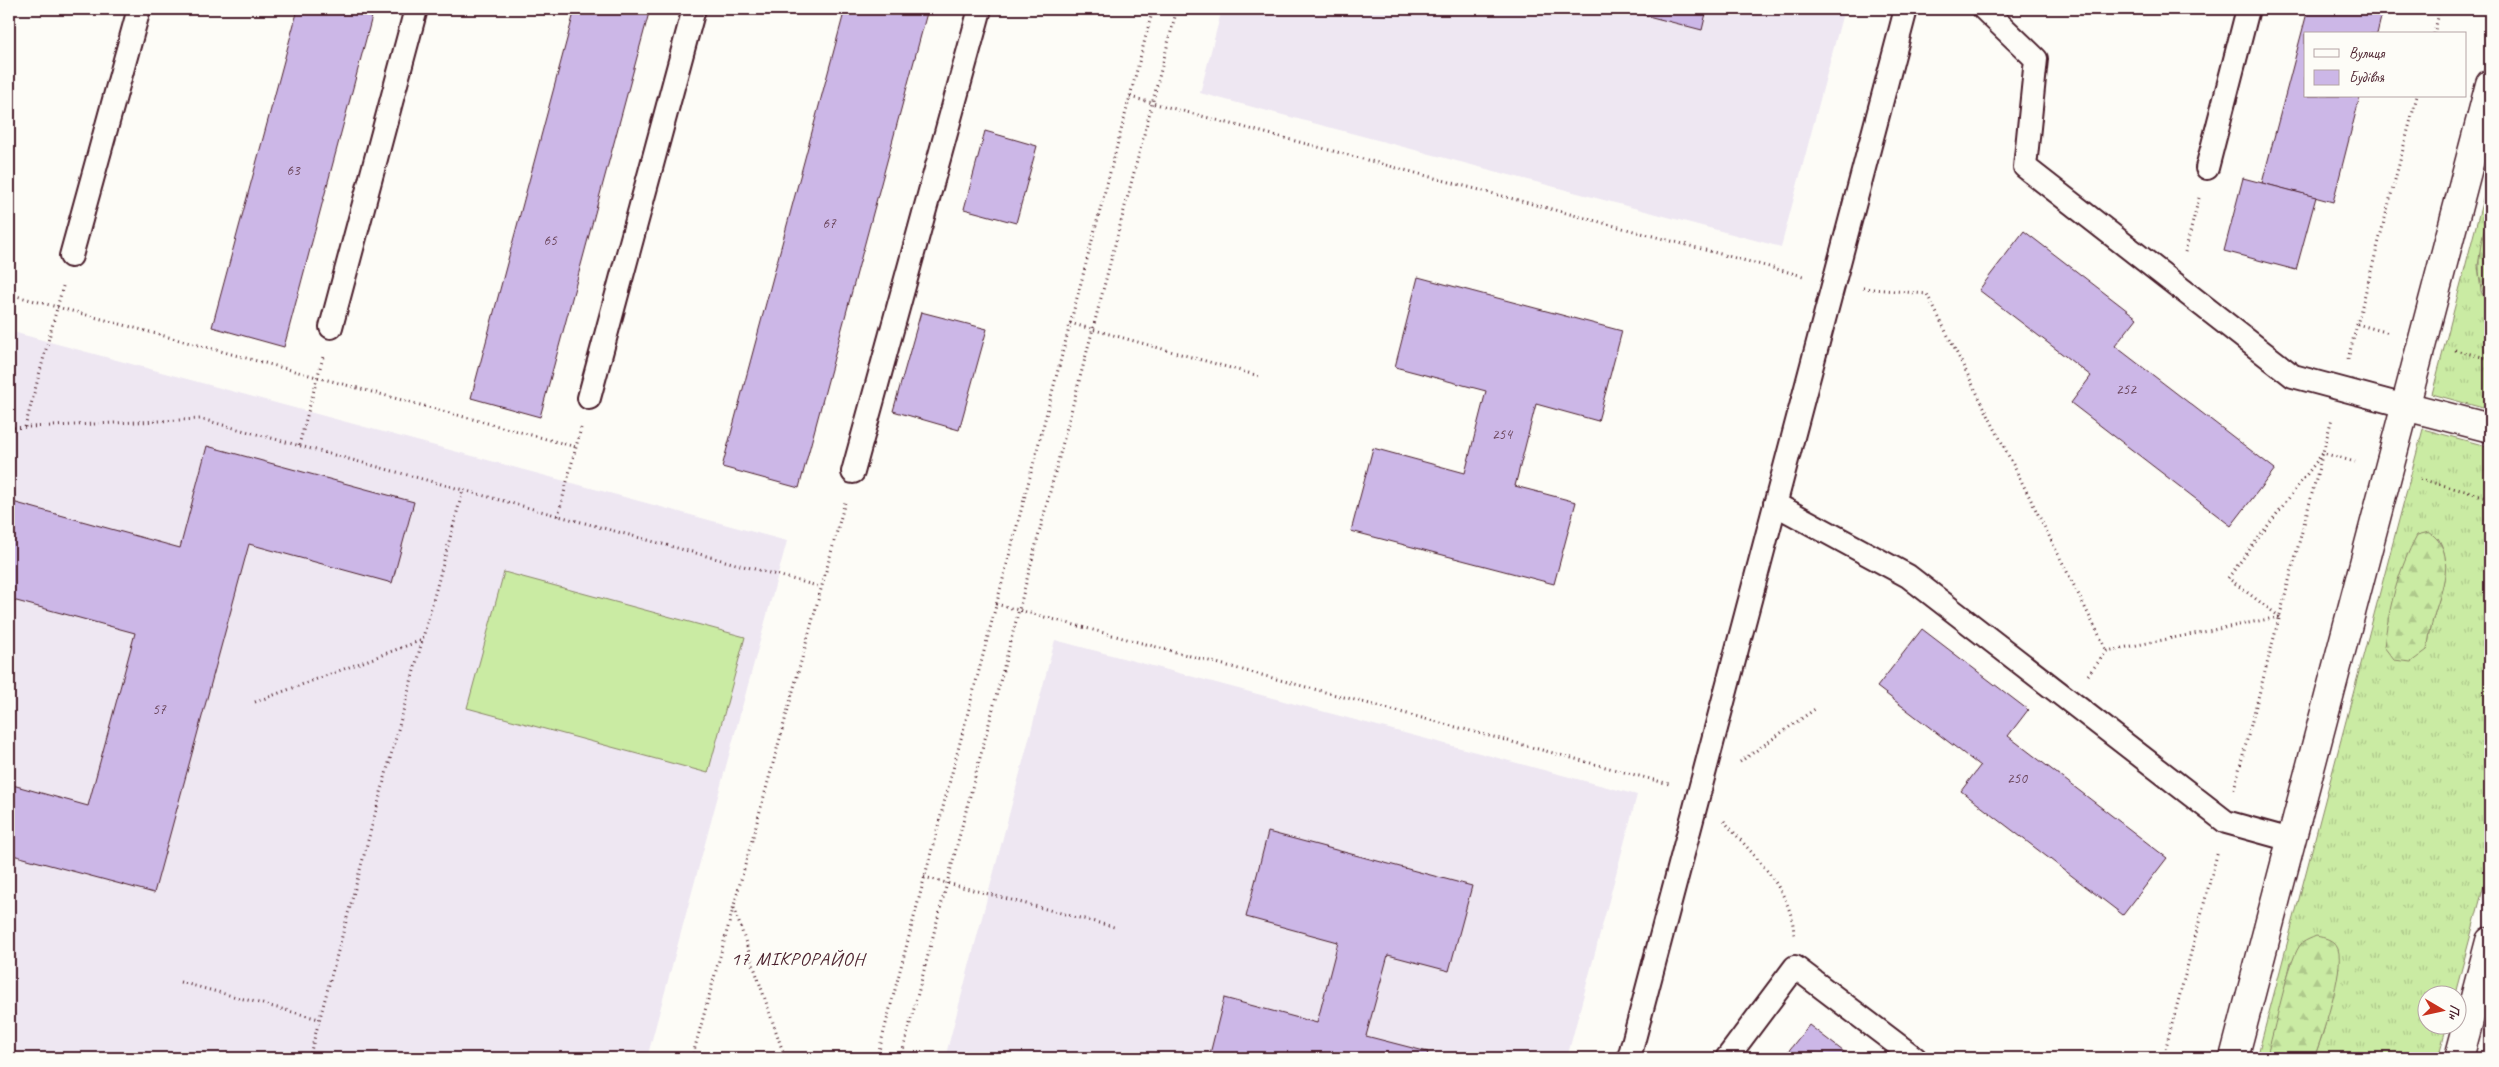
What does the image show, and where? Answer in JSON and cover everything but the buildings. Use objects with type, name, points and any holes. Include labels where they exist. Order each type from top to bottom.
[{"type":"street","points":[[2234,1058],[2490,84]]},
{"type":"street","points":[[2405,406],[2490,428]]},
{"type":"street","points":[[2459,1058],[2490,941]]},
{"type":"lane","points":[[71,256],[139,9]]},
{"type":"lane","points":[[331,328],[416,9]]},
{"type":"lane","points":[[589,398],[694,9]]},
{"type":"lane","points":[[853,472],[980,9]]},
{"type":"lane","points":[[1634,1057],[1699,792],[1906,9]]},
{"type":"lane","points":[[1984,9],[2036,59],[2025,167],[2293,376],[2405,406]]},
{"type":"lane","points":[[2207,168],[2248,9]]},
{"type":"lane","points":[[1776,504],[1908,576],[2226,822],[2291,840]]},
{"type":"lane","points":[[1727,1058],[1795,967],[1915,1058]]},
{"type":"path","points":[[877,1058],[1153,9]]},
{"type":"path","points":[[901,1058],[1178,9]]},
{"type":"path","points":[[2434,32],[2440,9]]},
{"type":"path","points":[[1130,97],[1834,284],[1928,294],[2107,651],[2280,617]]},
{"type":"path","points":[[2163,1058],[2416,98]]},
{"type":"path","points":[[2177,285],[2207,168]]},
{"type":"path","points":[[24,427],[71,256]]},
{"type":"path","points":[[9,294],[576,447]]},
{"type":"path","points":[[1070,323],[1259,376]]},
{"type":"path","points":[[2357,324],[2389,333]]},
{"type":"path","points":[[299,445],[331,328]]},
{"type":"path","points":[[2450,349],[2490,360]]},
{"type":"path","points":[[558,516],[589,398]]},
{"type":"path","points":[[9,428],[201,419],[821,587]]},
{"type":"path","points":[[2280,617],[2228,578],[2323,454]]},
{"type":"path","points":[[2323,454],[2356,462]]},
{"type":"path","points":[[692,1058],[853,472]]},
{"type":"path","points":[[2417,478],[2490,498]]},
{"type":"path","points":[[309,1058],[463,490]]},
{"type":"path","points":[[996,604],[1699,792],[1782,890],[1794,928],[1795,967]]},
{"type":"path","points":[[255,702],[422,640]]},
{"type":"path","points":[[1699,792],[1815,709]]},
{"type":"path","points":[[924,877],[1114,927]]},
{"type":"path","points":[[734,908],[785,1058]]},
{"type":"path","points":[[180,982],[320,1019]]},
{"type":"shaded area","points":[[1222,9],[1844,9],[1781,247],[1200,93]]},
{"type":"shaded area","points":[[9,331],[787,541],[647,1058],[9,1058]]},
{"type":"shaded area","points":[[1055,640],[1637,795],[1567,1058],[945,1058]]},
{"type":"green space","points":[[2490,172],[2490,211],[2478,265],[2481,291],[2490,308],[2490,410],[2432,394]]},
{"type":"green space","points":[[2490,211],[2490,308],[2481,284],[2479,260],[2480,248]]},
{"type":"green space","points":[[2423,429],[2490,447],[2490,863],[2458,984],[2416,984],[2416,1034],[2445,1034],[2438,1058],[2314,1058],[2323,1033],[2339,967],[2291,962],[2273,1038],[2266,1058],[2257,1058]],"holes":[[[2438,538],[2445,558],[2442,589],[2432,623],[2427,650]]]},
{"type":"green space","points":[[2429,532],[2438,540],[2446,561],[2443,584],[2432,623],[2427,650],[2411,662],[2394,660],[2384,647],[2395,589],[2410,548],[2417,535]]},
{"type":"green space","points":[[504,572],[745,637],[708,773],[467,708]]},
{"type":"green space","points":[[2316,936],[2334,943],[2338,949],[2339,958],[2332,1003],[2314,1058],[2266,1058],[2292,962],[2302,943]]},
{"type":"district","name":"17 МІКРОРАЙОН","points":[[798,959]]}]
